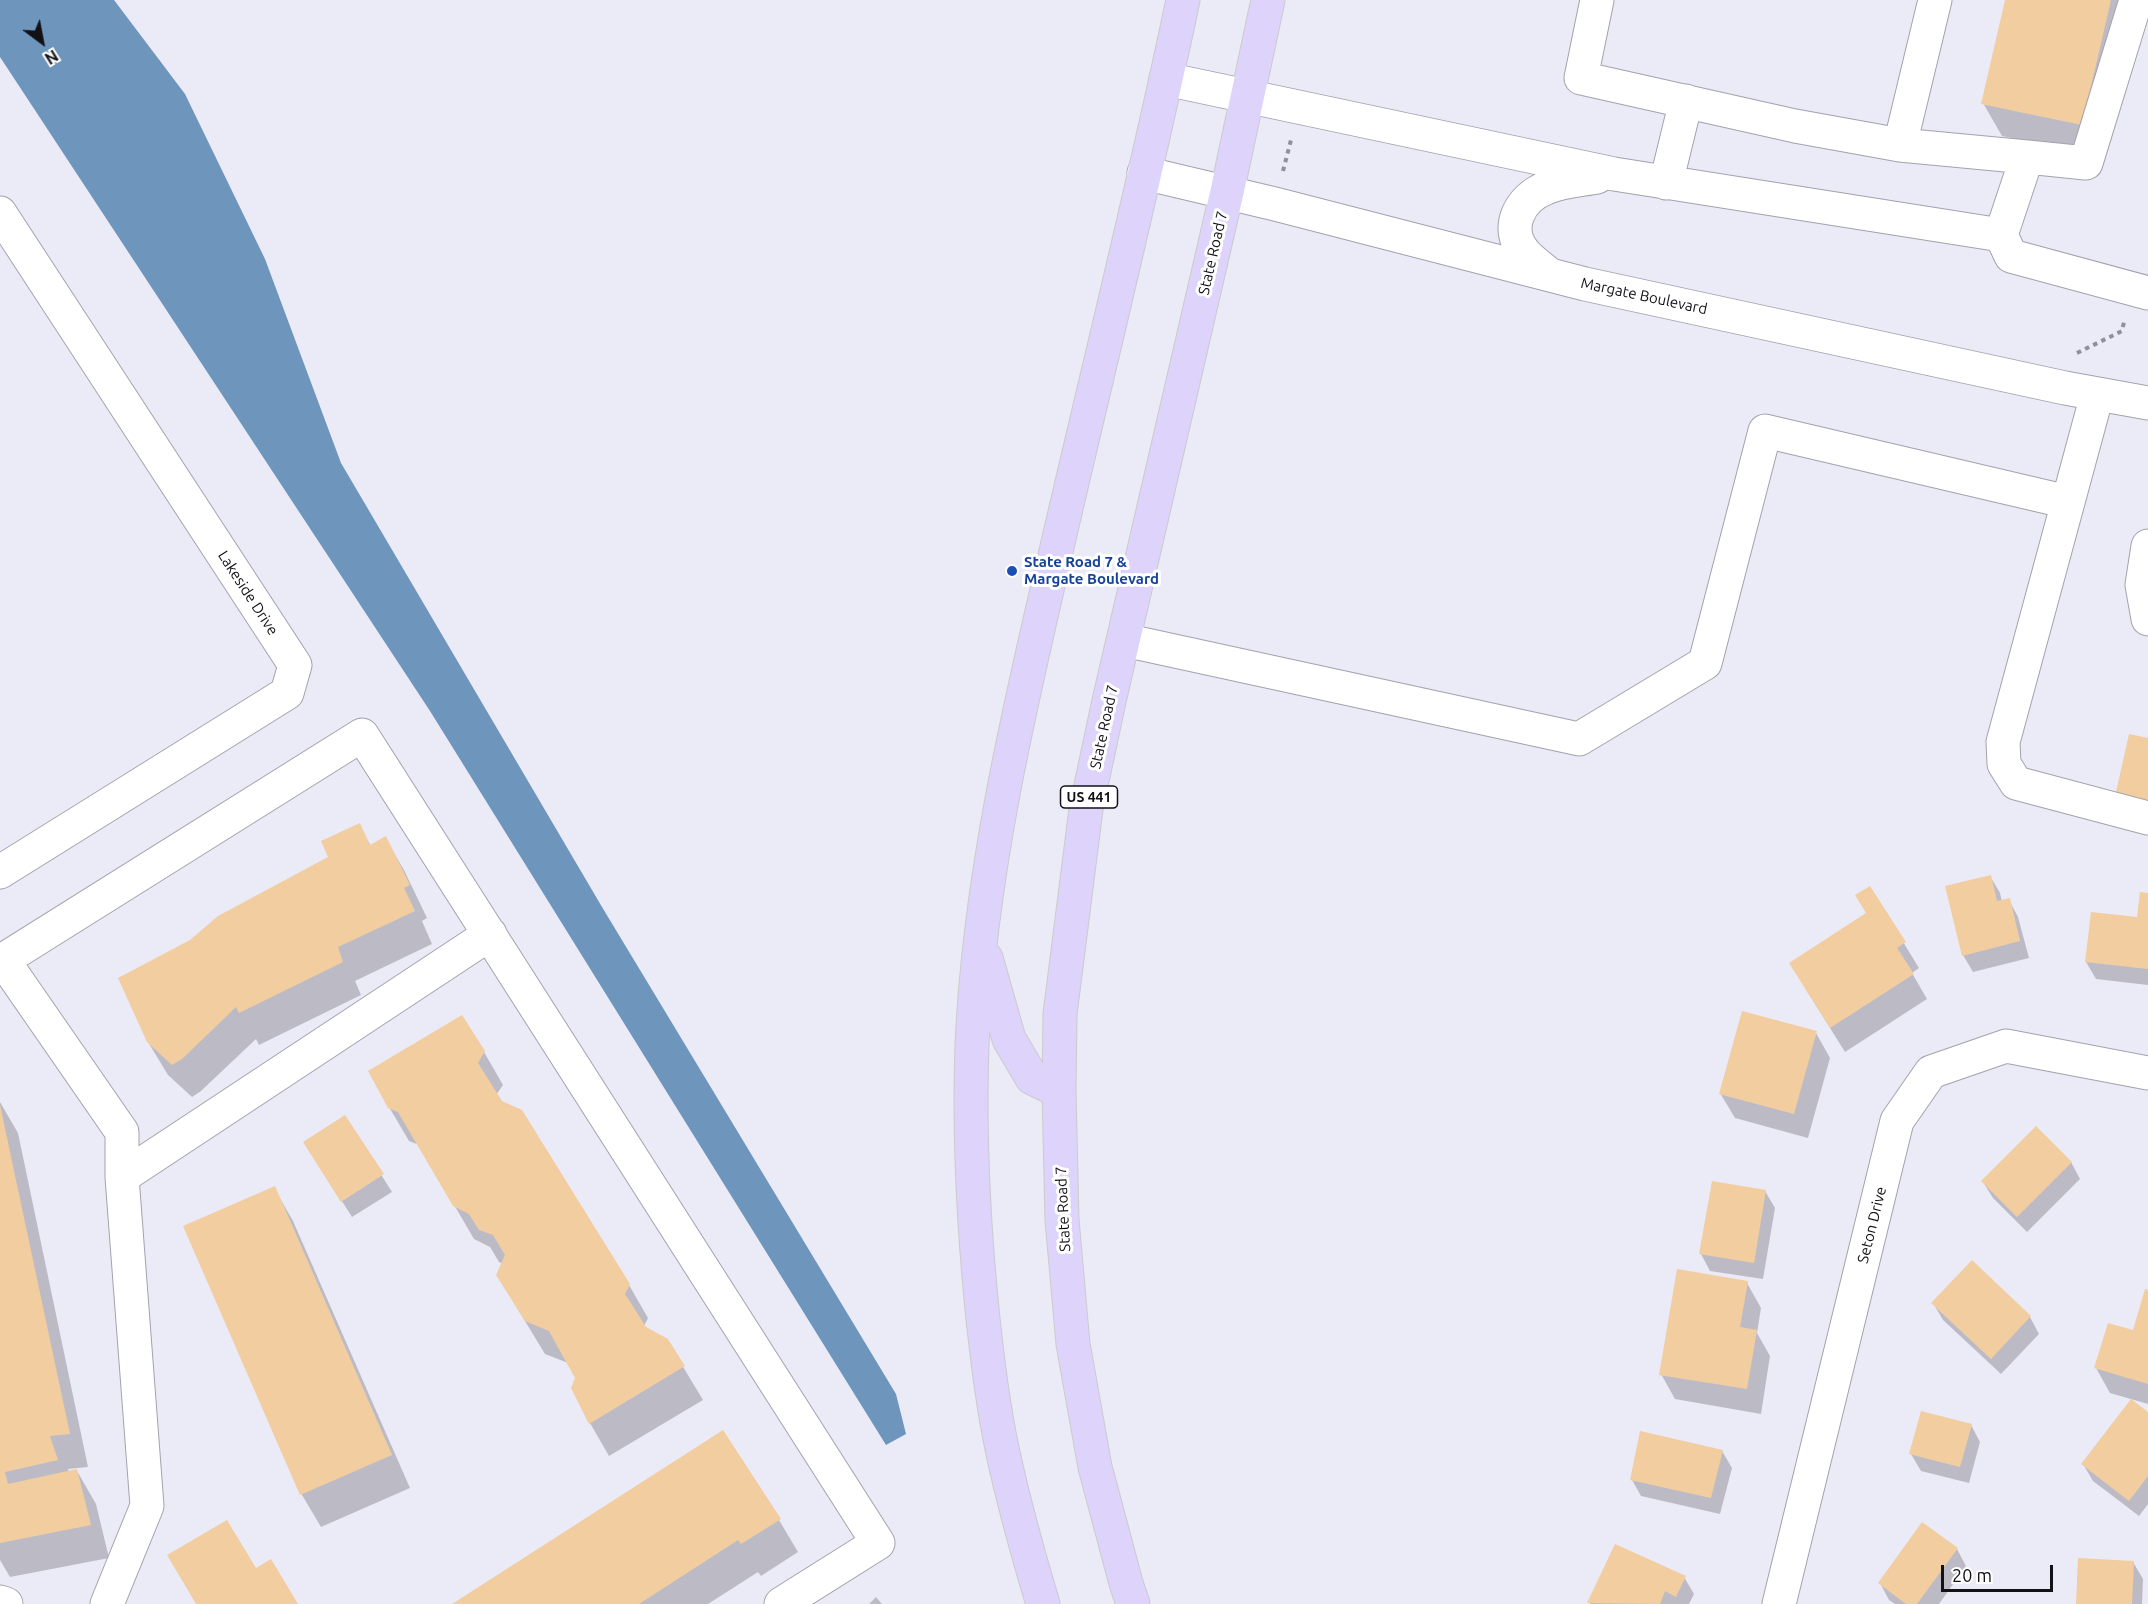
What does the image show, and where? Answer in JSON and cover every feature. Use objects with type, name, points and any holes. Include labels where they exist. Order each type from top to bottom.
[{"type":"main road","points":[[1043,1604],[1002,1450],[985,1342],[975,1238],[970,1139],[972,1043],[981,939],[1003,796],[1031,661],[1183,0]]},
{"type":"main road","name":"State Road 7","points":[[1133,1604],[1095,1467],[1073,1344],[1062,1220],[1060,1014],[1086,809],[1227,192],[1268,0]]},
{"type":"main road","points":[[981,939],[1009,1039],[1032,1078],[1059,1091]]},
{"type":"street","points":[[1597,0],[1581,78],[1795,126],[1900,145],[2086,163],[2136,0]]},
{"type":"street","points":[[1900,145],[1935,0]]},
{"type":"street","points":[[1166,79],[1614,174],[2001,235]]},
{"type":"street","points":[[1666,183],[1686,101]]},
{"type":"street","points":[[2027,157],[2001,235],[2011,256],[2137,303]]},
{"type":"street","name":"Margate Boulevard","points":[[1144,173],[1227,192],[1585,284],[2097,395],[2148,403]]},
{"type":"street","points":[[1549,274],[1524,252],[1517,239],[1515,226],[1520,207],[1532,194],[1549,186],[1614,174]]},
{"type":"street","name":"Lakeside Drive","points":[[0,213],[295,665],[287,693],[0,872]]},
{"type":"street","points":[[2097,395],[2003,742],[2004,764],[2016,783],[2148,818]]},
{"type":"street","points":[[1124,640],[1579,739],[1705,663],[1765,431],[2068,502]]},
{"type":"street","points":[[2148,546],[2142,585],[2148,619]]},
{"type":"street","points":[[108,1604],[147,1506],[122,1177],[122,1132],[1,961],[362,735],[878,1543],[781,1604]]},
{"type":"street","points":[[122,1177],[490,934]]},
{"type":"street","name":"Seton Drive","points":[[1779,1604],[1897,1121],[1931,1072],[2006,1046],[2148,1073]]},
{"type":"street","points":[[0,1602],[6,1604]]},
{"type":"path","points":[[1282,177],[1293,134]]},
{"type":"path","points":[[2074,360],[2076,354],[2122,331],[2137,303]]},
{"type":"water","points":[[0,0],[114,0],[185,94],[265,259],[341,463],[602,907],[896,1394],[906,1434],[886,1445],[430,711],[0,57]]},
{"type":"building","points":[[2005,0],[2111,0],[2082,125],[1981,104]]},
{"type":"building","points":[[2129,734],[2148,738],[2148,808],[2114,801]]},
{"type":"building","points":[[360,823],[370,845],[386,836],[410,885],[404,888],[415,911],[338,947],[343,962],[239,1013],[236,1007],[182,1059],[172,1065],[147,1042],[118,978],[190,940],[218,916],[328,857],[321,841]]},
{"type":"building","points":[[1991,875],[1997,901],[2010,898],[2020,941],[1962,956],[1945,886]]},
{"type":"building","points":[[1870,886],[1906,942],[1897,948],[1914,974],[1830,1028],[1789,963],[1866,913],[1855,895]]},
{"type":"building","points":[[2140,892],[2148,893],[2148,969],[2085,962],[2091,912],[2137,917]]},
{"type":"building","points":[[1742,1011],[1817,1031],[1794,1114],[1719,1094]]},
{"type":"building","points":[[462,1015],[485,1051],[478,1063],[502,1101],[522,1110],[630,1284],[625,1294],[646,1327],[668,1339],[685,1366],[589,1424],[571,1388],[575,1378],[549,1331],[525,1321],[496,1275],[505,1255],[493,1235],[479,1230],[469,1214],[453,1206],[398,1112],[388,1108],[368,1071]]},
{"type":"building","points":[[0,1105],[70,1434],[50,1436],[58,1460],[5,1472],[8,1484],[77,1469],[91,1525],[0,1543]]},
{"type":"building","points":[[345,1115],[384,1174],[341,1202],[303,1142]]},
{"type":"building","points":[[2036,1126],[2072,1162],[2017,1217],[1981,1181]]},
{"type":"building","points":[[1712,1181],[1766,1190],[1754,1263],[1699,1254]]},
{"type":"building","points":[[275,1186],[392,1455],[300,1495],[183,1226]]},
{"type":"building","points":[[1972,1260],[2031,1316],[1991,1359],[1931,1303]]},
{"type":"building","points":[[1677,1269],[1748,1281],[1740,1327],[1757,1330],[1747,1389],[1659,1375]]},
{"type":"building","points":[[2145,1289],[2148,1290],[2148,1384],[2094,1368],[2108,1323],[2133,1330]]},
{"type":"building","points":[[2131,1399],[2148,1412],[2148,1476],[2129,1501],[2081,1464]]},
{"type":"building","points":[[1921,1411],[1972,1424],[1960,1467],[1909,1454]]},
{"type":"building","points":[[723,1430],[781,1519],[741,1544],[738,1540],[639,1604],[452,1604]]},
{"type":"building","points":[[1640,1431],[1723,1450],[1711,1498],[1630,1480]]},
{"type":"building","points":[[227,1520],[256,1568],[271,1559],[298,1604],[196,1604],[167,1555]]},
{"type":"building","points":[[1922,1522],[1958,1548],[1917,1604],[1906,1604],[1878,1583]]},
{"type":"building","points":[[1615,1544],[1686,1576],[1676,1597],[1665,1591],[1660,1604],[1587,1603]]},
{"type":"building","points":[[2078,1558],[2134,1561],[2132,1604],[2076,1604]]},
{"type":"place","name":"State Road 7 & Margate Boulevard","points":[[1012,571]]}]
